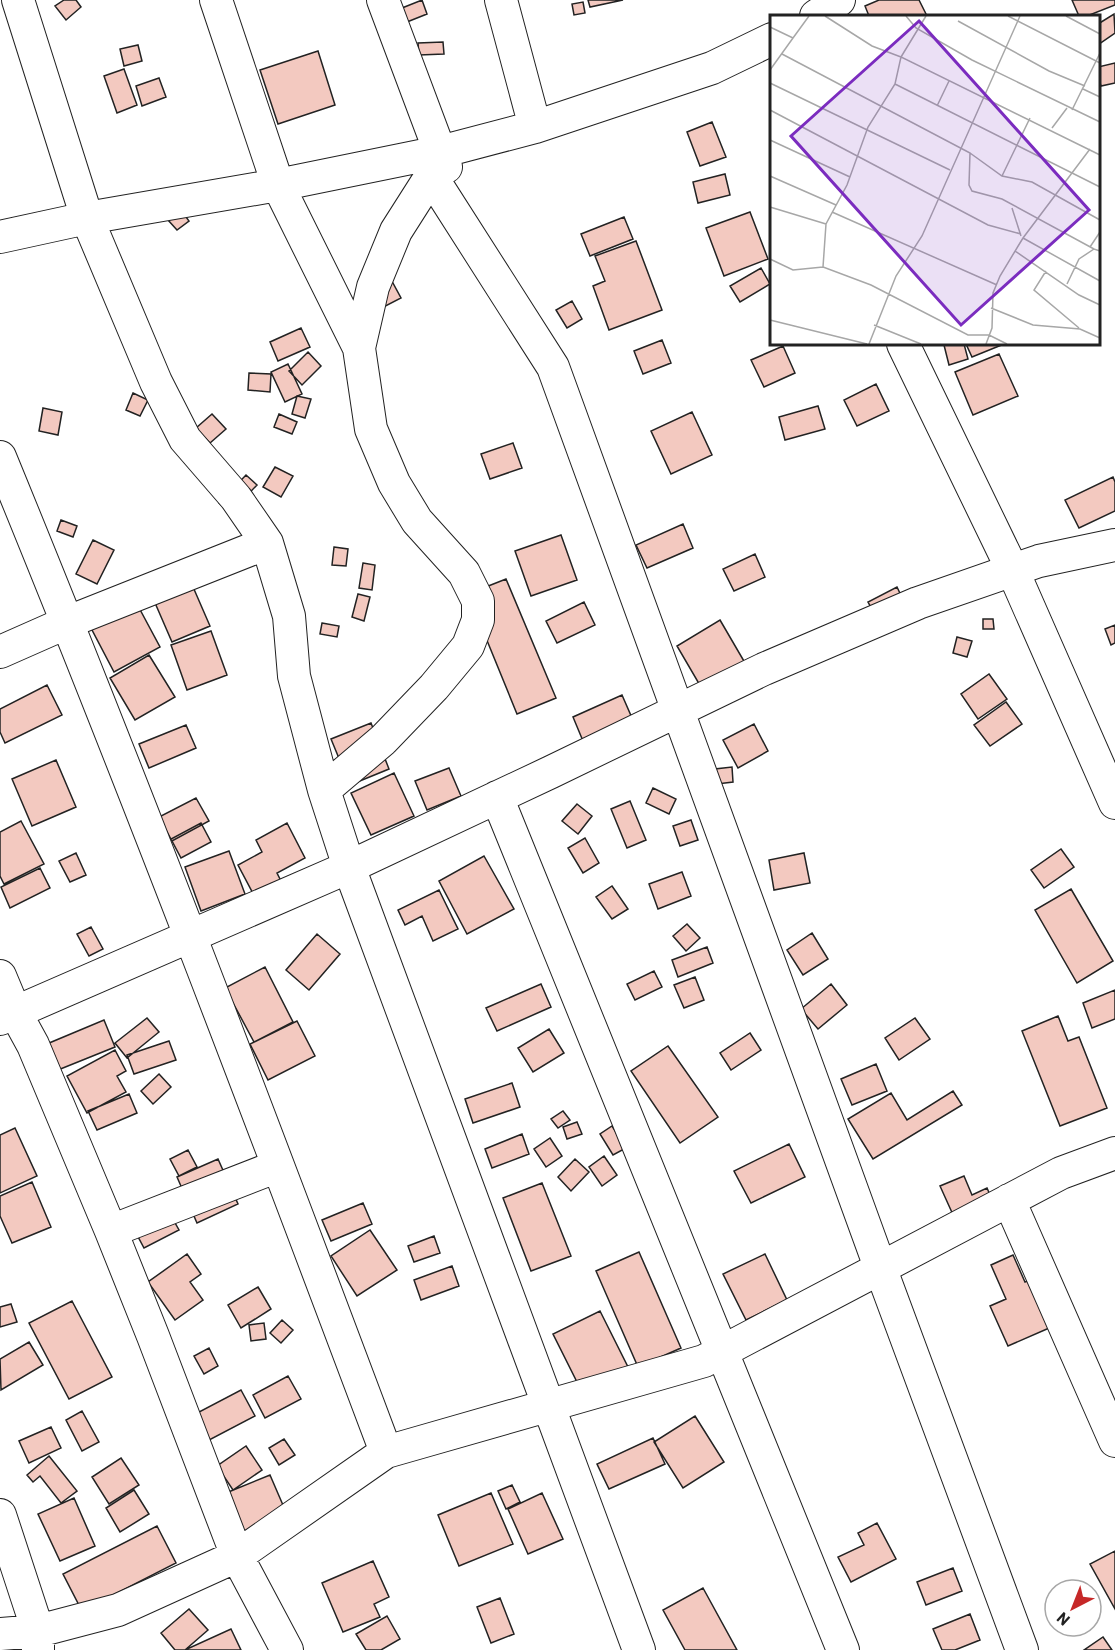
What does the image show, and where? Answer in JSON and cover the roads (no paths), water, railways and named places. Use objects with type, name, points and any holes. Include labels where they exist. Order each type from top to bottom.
[{"type":"street","points":[[18,0],[87,218],[156,382],[185,439],[236,498],[267,543],[289,616],[294,676],[324,790],[350,867],[639,1650]]},
{"type":"street","points":[[216,0],[278,185],[359,348],[371,429],[394,483],[417,521],[464,573],[478,601],[478,620],[468,646],[434,687],[383,740],[324,790]]},
{"type":"street","points":[[383,0],[435,164],[553,367],[880,1267],[1022,1650]]},
{"type":"street","points":[[501,0],[535,127]]},
{"type":"street","points":[[817,15],[839,0]]},
{"type":"street","points":[[0,237],[87,218],[278,185],[435,164],[502,136],[712,68],[770,42]]},
{"type":"street","points":[[359,348],[373,287],[396,231],[435,164]]},
{"type":"street","points":[[903,345],[1013,571],[1115,803]]},
{"type":"street","points":[[0,457],[68,622],[191,935],[386,1452]]},
{"type":"street","points":[[0,652],[68,622],[267,543]]},
{"type":"street","points":[[8,1016],[350,867],[764,669],[918,603],[1039,561],[1115,545]]},
{"type":"street","points":[[497,797],[843,1650]]},
{"type":"street","points":[[0,976],[8,1016],[33,1046],[111,1231],[237,1556],[287,1650]]},
{"type":"street","points":[[0,1635],[38,1641],[118,1610],[237,1556],[386,1452],[704,1361],[1061,1173],[1115,1153]]},
{"type":"street","points":[[111,1231],[278,1166]]},
{"type":"street","points":[[1009,1200],[1115,1441]]},
{"type":"street","points":[[0,1515],[38,1641]]}]
